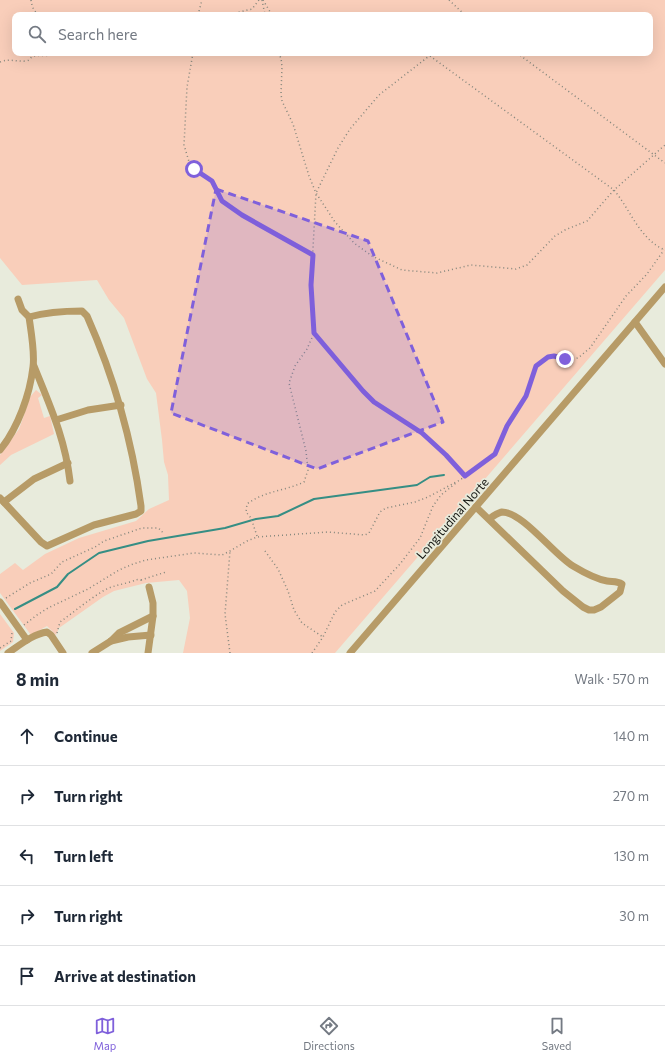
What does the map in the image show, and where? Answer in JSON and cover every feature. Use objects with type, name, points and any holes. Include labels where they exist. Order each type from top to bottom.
[{"type":"street","name":"Longitudinal Norte","points":[[350,653],[665,287]]},
{"type":"street","points":[[18,299],[22,310],[29,317],[34,366],[56,420],[68,463],[70,481]]},
{"type":"street","points":[[29,317],[47,313],[69,311],[82,311],[87,316],[104,356],[121,405],[138,480],[142,506],[141,511],[139,513],[94,525],[47,546],[41,542],[2,500],[44,473],[68,463]]},
{"type":"street","points":[[635,322],[665,364]]},
{"type":"street","points":[[0,450],[13,432],[18,420],[34,366]]},
{"type":"street","points":[[27,393],[34,387],[38,387],[44,392]]},
{"type":"street","points":[[56,420],[88,410],[121,405]]},
{"type":"street","points":[[476,507],[563,591],[583,607],[589,610],[594,610],[601,607],[620,592],[622,584],[607,581],[572,566],[527,524],[509,513],[497,513],[489,519]]},
{"type":"street","points":[[148,653],[153,616],[153,603],[149,587]]},
{"type":"street","points":[[2,601],[27,640]]},
{"type":"street","points":[[92,653],[111,641],[119,633],[153,616]]},
{"type":"street","points":[[8,653],[27,640],[47,632],[63,653]]},
{"type":"street","points":[[111,641],[128,637],[151,635]]},
{"type":"path","points":[[32,0],[32,6],[36,12]]},
{"type":"path","points":[[199,12],[202,0]]},
{"type":"path","points":[[240,12],[252,9],[259,0]]},
{"type":"path","points":[[263,0],[265,12]]},
{"type":"path","points":[[263,0],[270,12]]},
{"type":"path","points":[[449,0],[463,12]]},
{"type":"path","points":[[0,62],[11,59],[26,61],[35,56],[48,56]]},
{"type":"path","points":[[192,56],[187,87],[184,145],[190,165],[212,181],[222,201],[242,215],[313,255]]},
{"type":"path","points":[[280,56],[282,67],[282,101],[293,124],[309,176],[316,193],[335,222],[354,243],[372,256],[402,270],[437,273],[471,265],[516,269],[527,265],[555,236],[587,221],[614,190],[665,145]]},
{"type":"path","points":[[257,537],[251,518],[246,512],[247,504],[267,493],[293,487],[304,482],[308,470],[303,436],[297,419],[289,383],[295,366],[307,349],[314,333],[311,285],[316,193],[338,148],[350,129],[379,96],[430,56],[614,190],[621,198],[644,234],[655,245],[664,250],[647,274],[626,296],[590,348],[578,358],[570,360],[554,356],[548,357],[536,366],[526,396],[507,426],[495,454],[442,495],[433,506],[420,538],[400,564],[375,591],[342,605],[335,612],[323,637],[312,653]]},
{"type":"path","points":[[521,56],[665,163]]},
{"type":"path","points":[[314,333],[374,402],[422,433],[446,455],[465,476]]},
{"type":"path","points":[[19,629],[48,608],[88,589],[119,570],[133,564],[146,560],[194,553],[222,554],[257,537],[328,532],[365,535],[369,533],[380,512],[386,508],[415,502],[428,497],[460,480]]},
{"type":"path","points":[[2,601],[30,583],[51,574],[62,562],[95,547],[104,541],[142,528],[158,528],[162,531],[163,535]]},
{"type":"path","points":[[230,551],[225,614],[230,653]]},
{"type":"path","points":[[265,551],[278,570],[288,591],[294,610],[302,623],[323,637]]},
{"type":"path","points":[[56,642],[60,622],[102,591],[137,579],[141,580],[166,572]]},
{"type":"path","points":[[141,580],[149,587]]},
{"type":"path","points":[[0,648],[11,641],[13,633]]},
{"type":"highlighted area","points":[[216,189],[368,241],[443,422],[317,469],[171,413]]},
{"type":"shaded area","points":[[0,0],[665,0],[665,270],[335,653],[183,653],[190,618],[187,591],[179,580],[146,583],[114,591],[59,628],[56,635],[47,626],[31,635],[0,593],[0,574],[15,563],[23,570],[45,554],[79,538],[136,521],[149,509],[169,500],[168,475],[164,462],[156,393],[147,379],[124,318],[109,300],[97,280],[22,285],[0,258]]},
{"type":"shaded area","points":[[36,390],[42,395],[38,398],[44,418],[50,416],[54,434],[11,455],[0,465],[0,455],[19,429],[30,397]]},
{"type":"shaded area","points":[[0,614],[14,633],[13,642],[0,651]]},
{"type":"waterway","points":[[15,609],[57,587],[68,574],[99,553],[148,541],[225,528],[256,519],[278,516],[314,499],[417,485],[430,477],[444,475]]},
{"type":"route","points":[[194,169],[212,181],[222,201],[242,215],[313,255],[311,285],[314,333],[374,402],[422,433],[446,455],[465,476],[495,454],[507,426],[526,396],[536,366],[548,357],[554,356],[565,359]]}]
